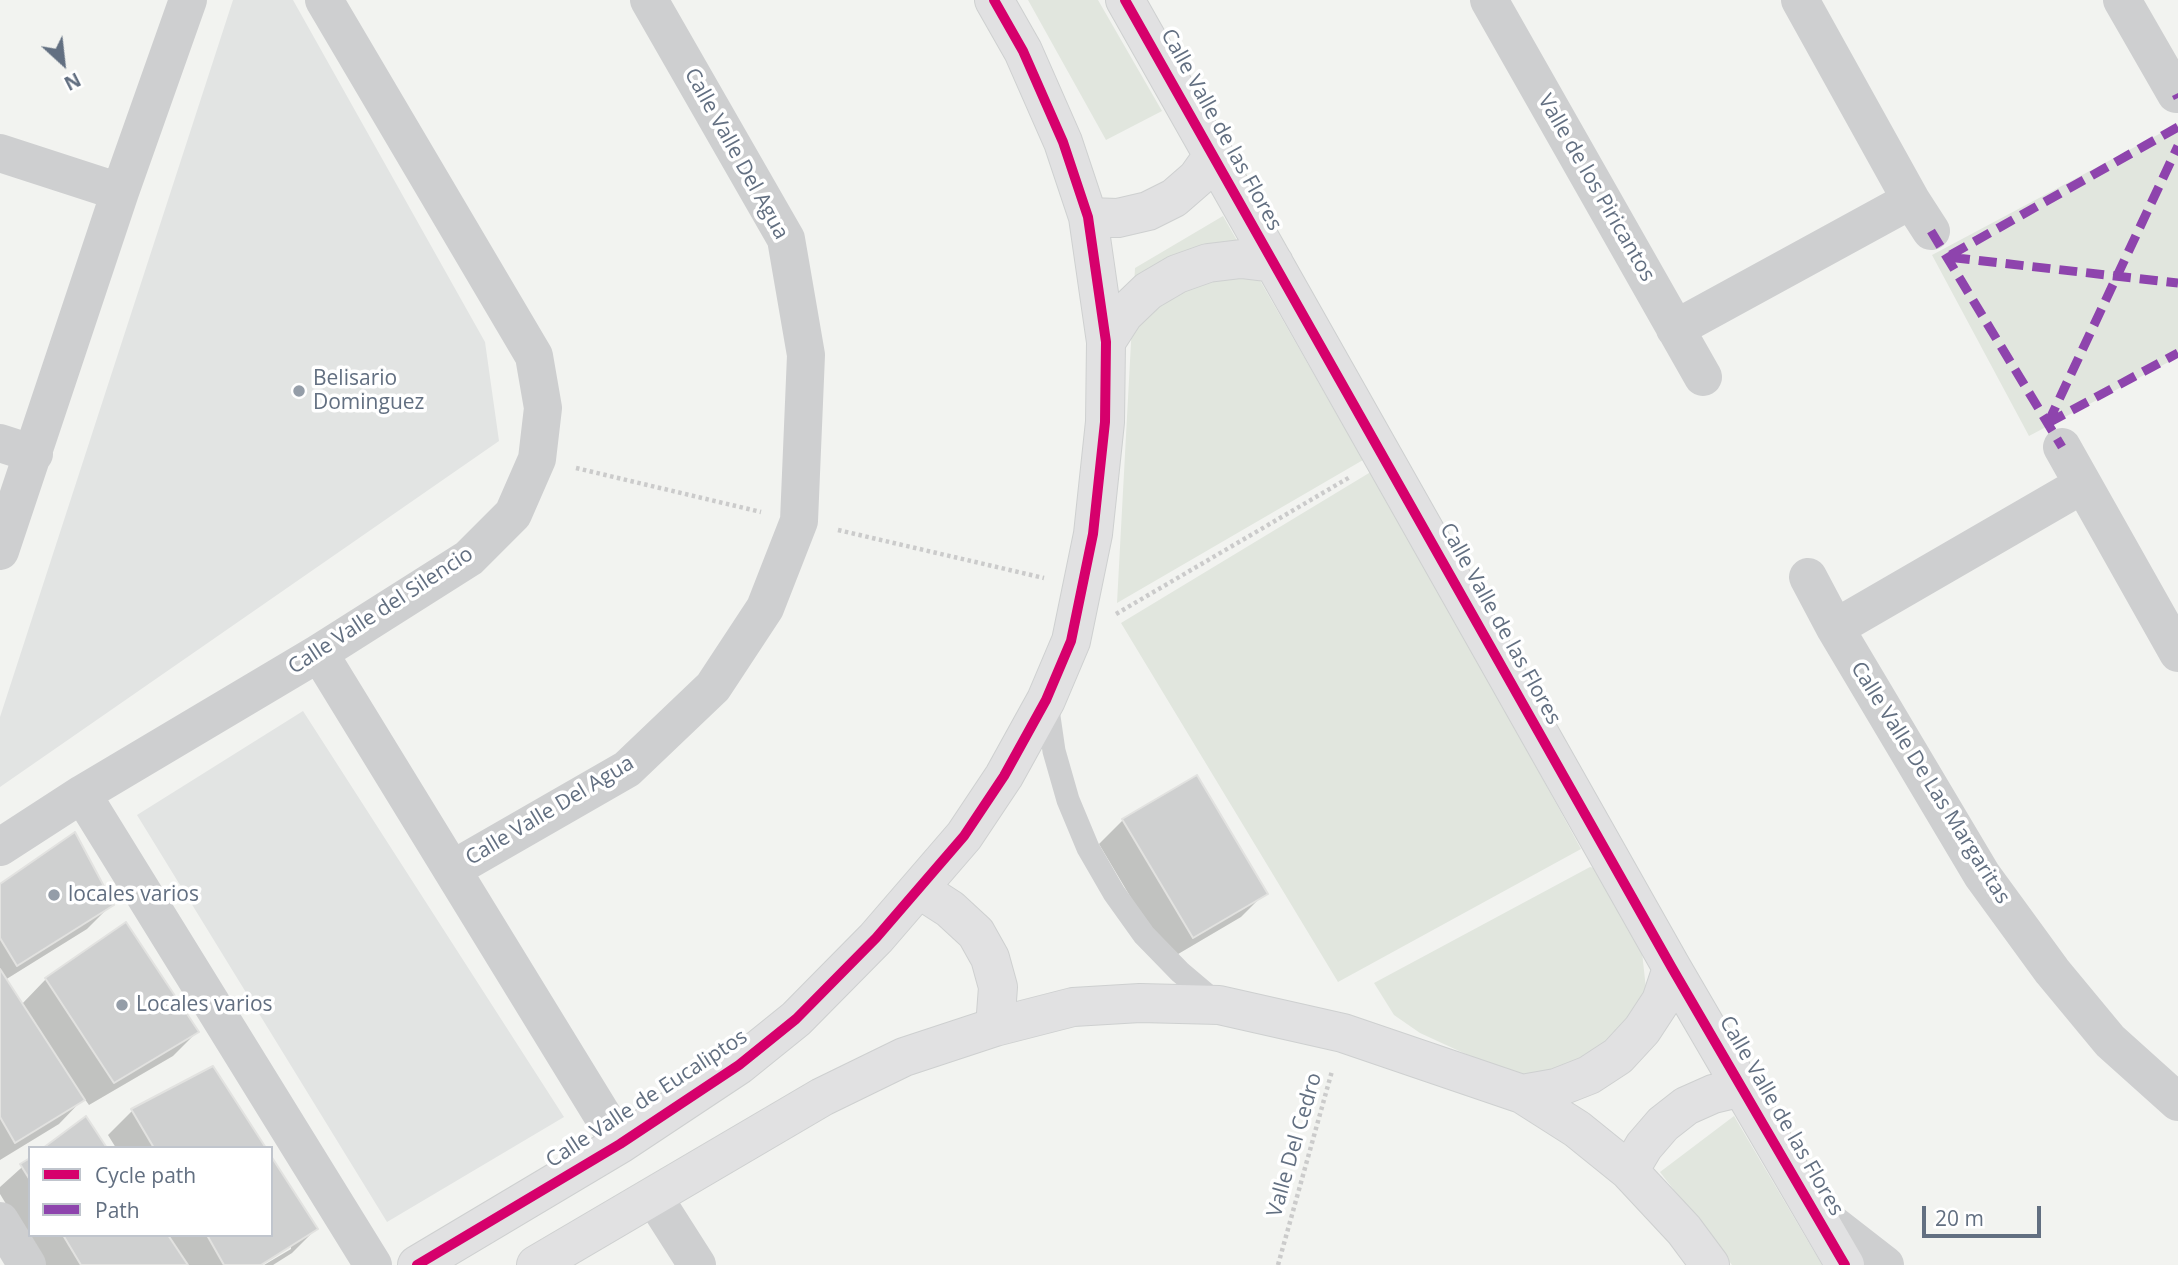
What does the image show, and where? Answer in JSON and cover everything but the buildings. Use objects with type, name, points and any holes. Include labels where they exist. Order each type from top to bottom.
[{"type":"street","points":[[0,551],[17,449],[120,192],[188,0]]},
{"type":"street","name":"Calle Valle del Silencio","points":[[0,846],[319,653],[470,558],[513,514],[537,459],[543,408],[534,356],[324,0]]},
{"type":"street","name":"Calle Valle Del Agua","points":[[453,869],[627,769],[713,687],[765,608],[799,521],[806,355],[786,239],[649,0]]},
{"type":"street","points":[[994,0],[1023,51],[1058,131],[1088,217],[1106,342],[1105,422],[1093,534],[1072,641],[1046,699]]},
{"type":"street","name":"Calle Valle de las Flores","points":[[1125,0],[1672,968],[1845,1265]]},
{"type":"street","name":"Valle de los Piricantos","points":[[1489,0],[1703,377]]},
{"type":"street","points":[[1675,329],[1921,216],[1800,0]]},
{"type":"street","points":[[2122,0],[2166,48],[2176,94]]},
{"type":"street","points":[[0,153],[120,192]]},
{"type":"street","points":[[1088,217],[1118,218],[1157,207],[1174,198],[1197,178],[1214,154]]},
{"type":"street","points":[[1106,342],[1125,314],[1148,291],[1177,274],[1208,263],[1241,259],[1274,263]]},
{"type":"street","points":[[2062,447],[2178,653]]},
{"type":"street","points":[[1835,628],[2082,485]]},
{"type":"street","name":"Calle Valle De Las Margaritas","points":[[1808,578],[1835,628],[1990,886],[2052,971],[2110,1041],[2178,1102]]},
{"type":"street","points":[[319,653],[620,1144]]},
{"type":"street","name":"Calle Valle de Eucaliptos","points":[[417,1265],[620,1144],[739,1065],[796,1019],[876,938],[964,836],[1004,776],[1046,699]]},
{"type":"street","points":[[82,794],[373,1265]]},
{"type":"street","points":[[919,889],[950,909],[976,933],[990,958],[998,987],[995,1027]]},
{"type":"street","points":[[1522,1094],[1556,1088],[1589,1075],[1618,1056],[1642,1030],[1661,1001],[1672,968]]},
{"type":"street","points":[[536,1265],[822,1097],[904,1057],[995,1027],[1073,1007],[1140,1003],[1219,1005],[1343,1033],[1522,1094],[1577,1129],[1629,1171],[1684,1230],[1710,1265]]},
{"type":"street","points":[[1629,1171],[1644,1146],[1663,1124],[1686,1106],[1713,1094],[1742,1087]]},
{"type":"street","points":[[653,1196],[697,1265]]},
{"type":"street","points":[[1813,1209],[1885,1265]]},
{"type":"street","points":[[0,1221],[27,1265]]},
{"type":"lane","points":[[1046,699],[1054,751],[1064,788],[1088,848],[1114,893],[1144,935],[1180,972],[1219,1005]]},
{"type":"path","points":[[1072,641],[1384,457]]},
{"type":"shaded area","name":"Belisario Dominguez","points":[[233,0],[293,0],[485,342],[499,441],[0,787],[0,717]]},
{"type":"shaded area","points":[[1028,0],[1098,0],[1162,111],[1106,140]]},
{"type":"shaded area","points":[[2178,124],[2178,357],[2029,436],[1932,255]]},
{"type":"shaded area","points":[[1223,216],[1363,460],[1117,603],[1135,268]]},
{"type":"shaded area","points":[[1374,470],[1581,849],[1338,982],[1121,623]]},
{"type":"shaded area","points":[[303,711],[564,1117],[387,1222],[137,815]]},
{"type":"shaded area","points":[[1590,867],[1607,871],[1642,952],[1648,1007],[1615,1051],[1520,1079],[1420,1033],[1394,1015],[1374,983]]},
{"type":"shaded area","points":[[1734,1116],[1822,1265],[1732,1265],[1660,1172]]},
{"type":"marked path","points":[[2176,94],[2178,98]]},
{"type":"marked path","points":[[2178,127],[1947,257],[2178,283]]},
{"type":"marked path","points":[[2048,423],[2178,146]]},
{"type":"marked path","points":[[1931,231],[2062,447]]},
{"type":"marked path","points":[[2048,423],[2178,353]]},
{"type":"cycle path","points":[[417,1265],[620,1144],[739,1065],[796,1019],[876,938],[964,836],[1004,776],[1046,700],[1071,641],[1093,534],[1105,422],[1106,342],[1088,217],[1063,142],[1023,51],[994,0]]},
{"type":"cycle path","points":[[1125,0],[1672,968],[1845,1265]]},
{"type":"place","name":"Belisario Dominguez","points":[[299,391]]},
{"type":"place","name":"locales varios","points":[[54,895]]},
{"type":"place","name":"Locales varios","points":[[122,1005]]}]
